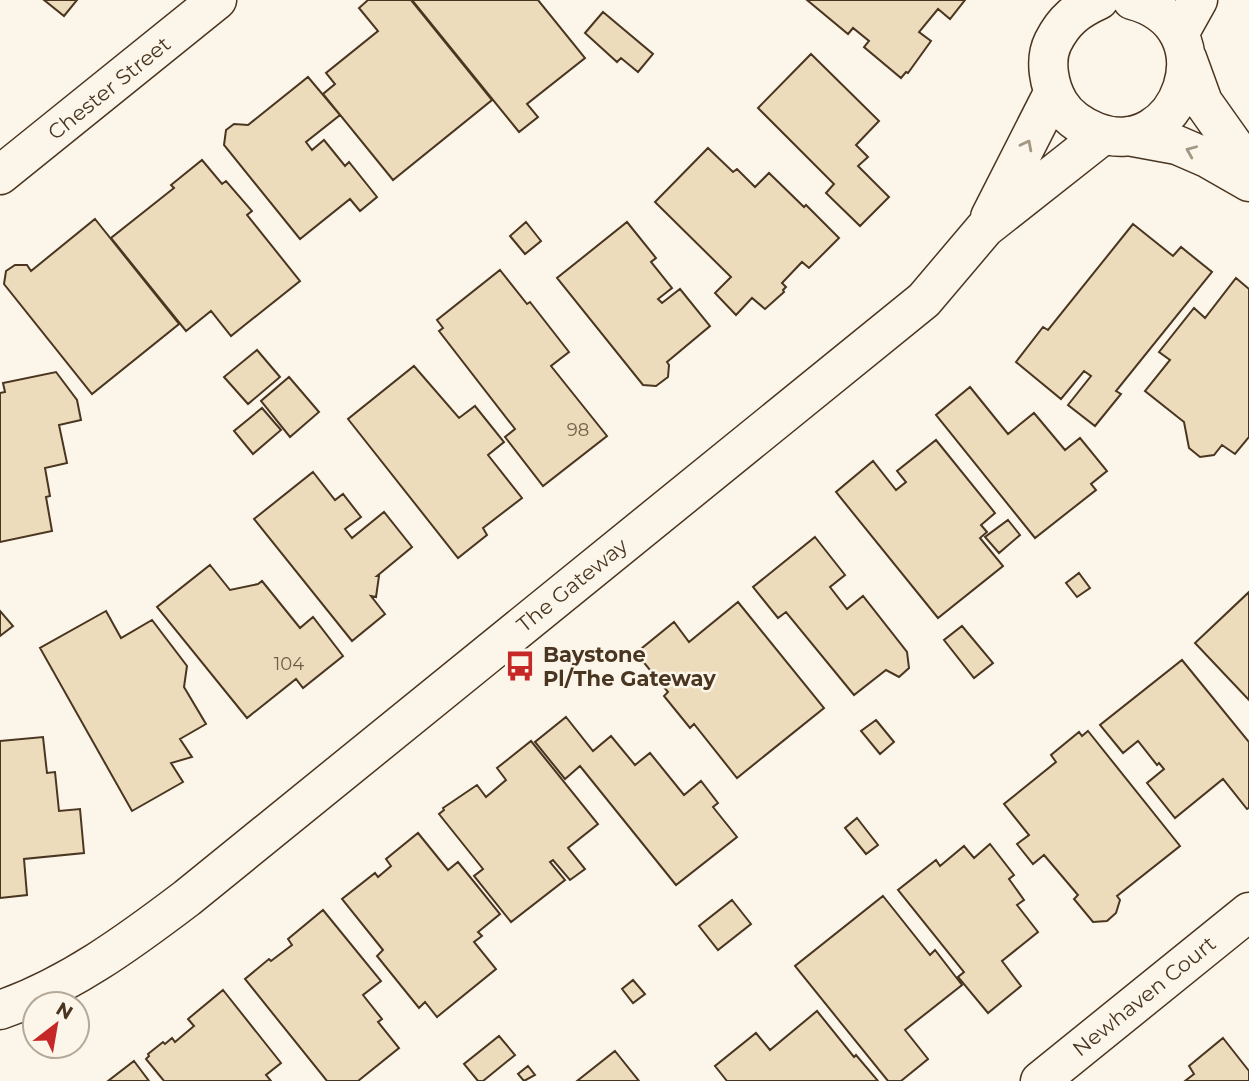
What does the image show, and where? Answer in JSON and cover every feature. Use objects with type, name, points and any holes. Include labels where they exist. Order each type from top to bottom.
[{"type":"street","name":"Chester Street","points":[[0,175],[217,0]]},
{"type":"street","points":[[1099,0],[1079,9],[1070,17],[1062,25],[1051,46],[1048,70],[1053,93],[1065,111],[1082,127],[1177,145],[1249,181]]},
{"type":"street","points":[[1132,0],[1146,4],[1165,16],[1183,46],[1203,102],[1249,167]]},
{"type":"street","points":[[1183,46],[1198,0]]},
{"type":"street","name":"The Gateway","points":[[0,1010],[24,1002],[77,974],[127,943],[187,898],[923,300],[985,228],[1115,135],[1148,130],[1166,117],[1179,100],[1186,80],[1183,46]]},
{"type":"street","name":"The Gateway","points":[[985,228],[1053,93]]},
{"type":"street","name":"Newhaven Court","points":[[1040,1081],[1249,912]]},
{"type":"building","points":[[44,0],[77,0],[64,16]]},
{"type":"building","points":[[368,0],[411,0],[492,100],[393,180],[323,94],[335,84],[326,73],[378,31],[359,8]]},
{"type":"building","points":[[412,0],[538,0],[585,58],[527,104],[538,117],[519,132]]},
{"type":"building","points":[[807,0],[965,0],[950,19],[938,9],[919,32],[931,41],[908,73],[901,78],[864,47],[869,41],[853,28],[848,34]]},
{"type":"building","points":[[603,12],[653,54],[638,72],[621,58],[617,62],[585,33]]},
{"type":"building","points":[[811,54],[879,121],[856,145],[868,157],[858,166],[889,197],[860,226],[826,193],[834,184],[758,108]]},
{"type":"building","points":[[308,77],[340,115],[306,142],[312,150],[324,140],[345,166],[349,162],[377,197],[360,211],[350,199],[300,239],[224,145],[226,130],[234,124],[248,125]]},
{"type":"building","points":[[708,148],[733,172],[737,169],[755,187],[769,173],[839,238],[809,268],[802,262],[782,283],[786,287],[784,292],[765,309],[752,298],[736,315],[715,293],[731,277],[655,202]]},
{"type":"building","points":[[202,160],[222,184],[226,181],[252,211],[247,215],[300,281],[231,336],[211,311],[186,331],[111,238],[174,188],[171,185]]},
{"type":"building","points":[[95,219],[179,324],[92,394],[4,284],[6,271],[15,265],[27,265],[31,271]]},
{"type":"building","points":[[526,222],[541,241],[525,254],[510,236]]},
{"type":"building","points":[[627,222],[656,258],[651,262],[672,288],[658,299],[662,303],[680,289],[710,326],[667,362],[668,377],[656,386],[643,385],[557,278]]},
{"type":"building","points":[[1133,224],[1173,256],[1181,247],[1212,272],[1116,391],[1121,394],[1095,426],[1068,405],[1091,376],[1084,371],[1061,399],[1016,362],[1043,327],[1048,330]]},
{"type":"building","points":[[500,270],[527,304],[530,302],[569,352],[551,366],[607,436],[543,486],[505,437],[515,429],[439,331],[443,328],[437,320]]},
{"type":"building","points":[[1236,278],[1249,289],[1249,437],[1235,454],[1222,445],[1214,455],[1200,457],[1189,448],[1184,422],[1145,391],[1170,360],[1159,352],[1194,308],[1205,318]]},
{"type":"building","points":[[257,350],[280,377],[248,404],[224,377]]},
{"type":"building","points":[[414,366],[459,418],[475,406],[504,442],[488,455],[522,498],[483,528],[487,535],[458,558],[348,419]]},
{"type":"building","points":[[56,372],[77,400],[81,420],[59,425],[67,463],[45,468],[50,496],[46,497],[52,531],[0,542],[0,393],[5,392],[3,383]]},
{"type":"building","points":[[289,377],[319,412],[290,437],[261,401]]},
{"type":"building","points":[[970,387],[1008,434],[1034,413],[1065,450],[1080,438],[1107,471],[1091,484],[1096,490],[1035,538],[936,415]]},
{"type":"building","points":[[262,408],[281,430],[253,454],[234,431]]},
{"type":"building","points":[[936,440],[995,513],[981,525],[987,532],[980,538],[1003,566],[938,618],[836,492],[873,461],[896,490],[906,482],[897,471]]},
{"type":"building","points":[[313,472],[335,500],[343,494],[361,517],[345,529],[352,538],[384,512],[412,547],[377,576],[376,597],[371,596],[385,614],[352,641],[254,519]]},
{"type":"building","points":[[1008,520],[1020,535],[999,553],[985,537]]},
{"type":"building","points":[[815,537],[845,575],[830,587],[847,609],[863,596],[907,652],[909,668],[899,677],[886,670],[854,695],[786,612],[778,618],[753,587]]},
{"type":"building","points":[[210,565],[230,590],[262,581],[300,628],[313,617],[343,656],[303,688],[296,679],[247,718],[157,607]]},
{"type":"building","points":[[1079,573],[1090,588],[1077,597],[1066,583]]},
{"type":"building","points":[[1249,592],[1249,700],[1195,643]]},
{"type":"building","points":[[738,602],[824,708],[737,778],[694,724],[690,728],[664,696],[668,692],[636,653],[674,622],[689,642]]},
{"type":"building","points":[[0,611],[13,626],[0,636]]},
{"type":"building","points":[[106,611],[121,638],[152,620],[187,666],[184,687],[206,724],[180,739],[192,757],[171,763],[183,782],[132,811],[40,648]]},
{"type":"building","points":[[962,626],[993,663],[974,678],[944,640]]},
{"type":"building","points":[[1182,660],[1249,742],[1247,809],[1223,779],[1175,818],[1147,783],[1164,769],[1159,763],[1157,765],[1138,741],[1123,753],[1100,725]]},
{"type":"building","points":[[566,717],[593,751],[611,736],[635,765],[650,753],[684,795],[701,781],[718,803],[713,807],[737,837],[676,885],[580,766],[565,779],[535,742]]},
{"type":"building","points":[[876,720],[894,742],[880,754],[861,731]]},
{"type":"building","points":[[1088,731],[1180,846],[1117,896],[1120,900],[1116,913],[1107,921],[1093,922],[1074,899],[1078,895],[1044,855],[1033,864],[1017,844],[1029,835],[1004,804],[1056,762],[1051,755],[1079,732],[1082,736]]},
{"type":"building","points":[[43,737],[47,773],[55,772],[59,811],[80,809],[84,853],[24,859],[27,895],[0,898],[0,741]]},
{"type":"building","points":[[531,741],[598,824],[568,848],[585,869],[570,880],[553,860],[550,862],[565,880],[511,922],[474,876],[483,869],[439,814],[443,808],[477,785],[486,797],[506,780],[497,768]]},
{"type":"building","points":[[857,818],[878,845],[866,854],[845,828]]},
{"type":"building","points":[[418,833],[448,870],[458,862],[500,914],[478,932],[482,936],[474,942],[496,969],[437,1017],[425,1002],[419,1008],[377,956],[383,950],[342,899],[375,873],[378,877],[391,866],[386,859]]},
{"type":"building","points":[[990,844],[1014,875],[1009,879],[1024,900],[1017,905],[1038,932],[1002,961],[1021,986],[988,1013],[958,977],[964,972],[898,890],[936,860],[940,866],[964,846],[974,858]]},
{"type":"building","points":[[883,896],[930,955],[935,950],[962,985],[905,1030],[928,1059],[901,1081],[888,1081],[795,966]]},
{"type":"building","points":[[732,900],[751,924],[718,950],[699,926]]},
{"type":"building","points":[[323,910],[381,981],[363,995],[382,1019],[378,1022],[399,1048],[358,1081],[327,1081],[245,979],[269,959],[271,961],[292,945],[288,939]]},
{"type":"building","points":[[633,980],[645,994],[633,1003],[622,989]]},
{"type":"building","points":[[223,990],[281,1063],[266,1075],[271,1081],[164,1081],[146,1059],[148,1054],[172,1038],[175,1042],[194,1026],[188,1019]]},
{"type":"building","points":[[817,1011],[854,1057],[856,1055],[878,1081],[727,1081],[715,1066],[756,1033],[770,1050]]},
{"type":"building","points":[[499,1036],[515,1055],[483,1081],[478,1081],[464,1064]]},
{"type":"building","points":[[1223,1038],[1249,1071],[1249,1081],[1185,1081],[1194,1074],[1189,1066]]},
{"type":"building","points":[[615,1051],[639,1081],[577,1081]]},
{"type":"building","points":[[134,1061],[149,1081],[108,1081]]},
{"type":"building","points":[[528,1066],[535,1075],[524,1081],[518,1074]]},
{"type":"place","name":"Baystone Pl/The Gateway","points":[[520,666]]}]
